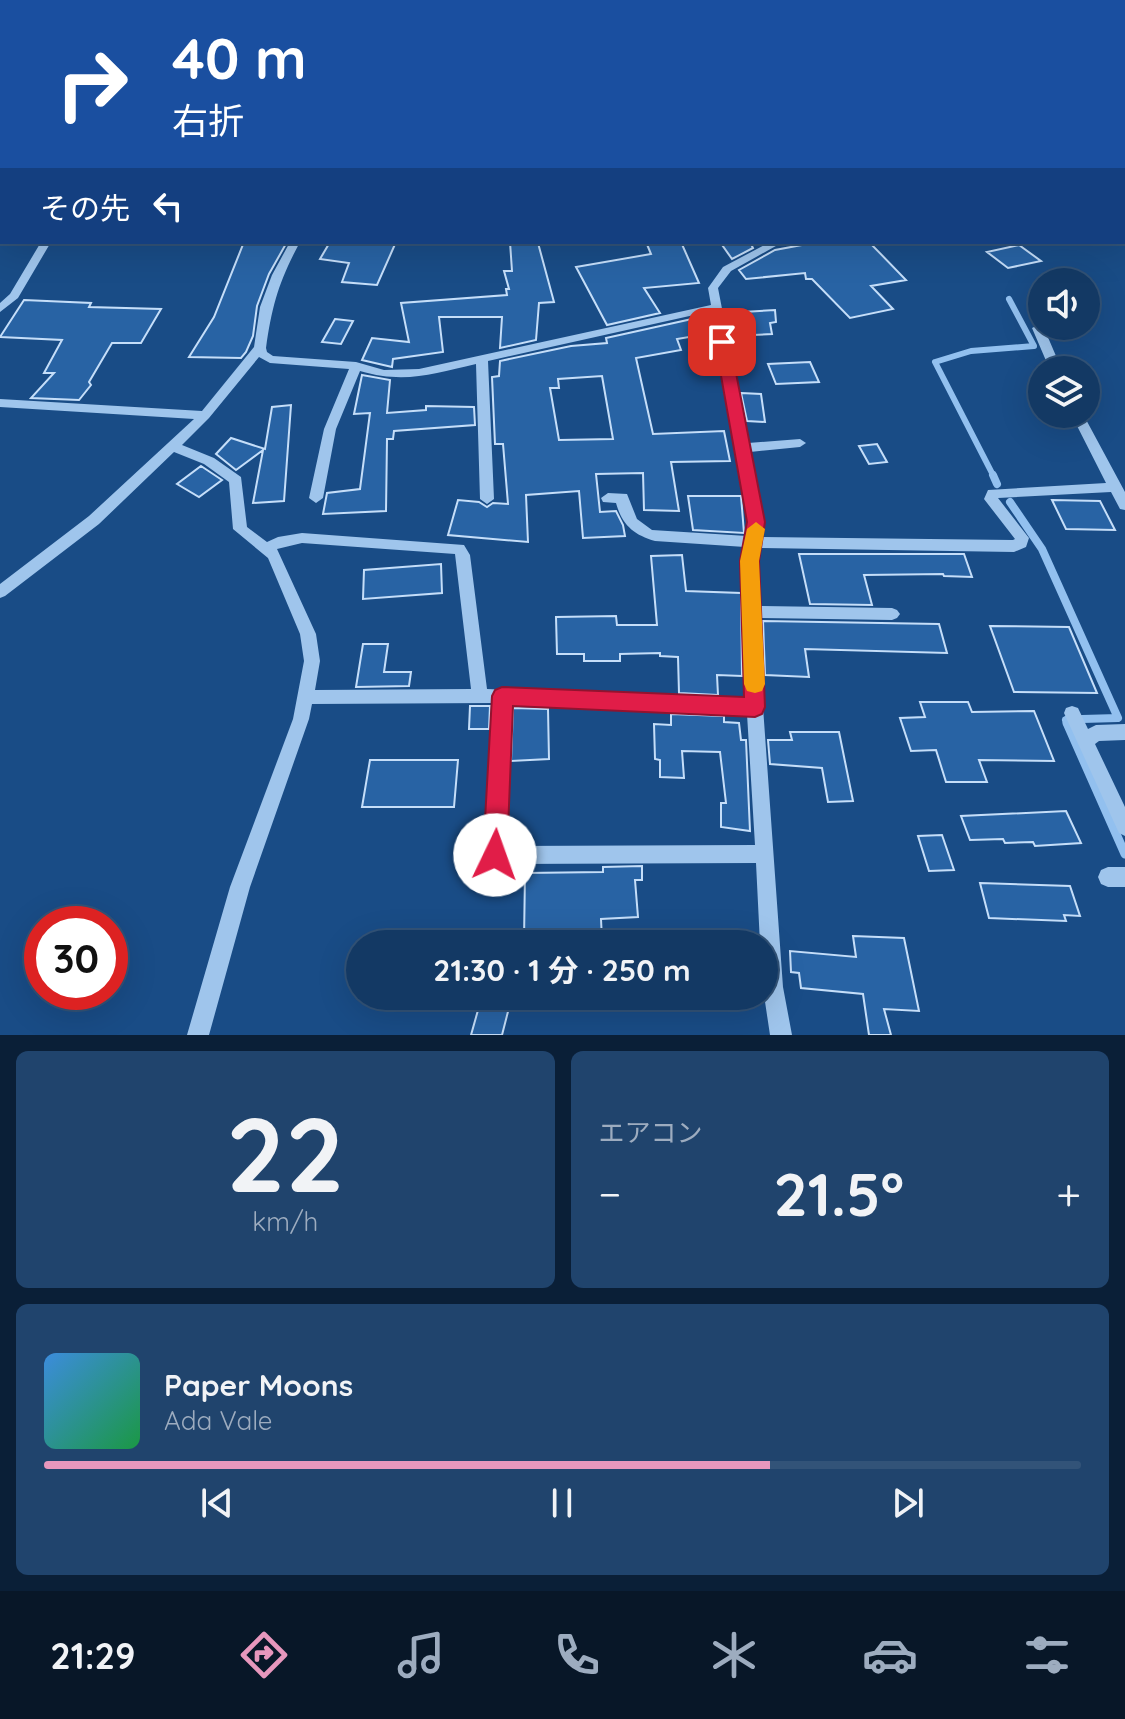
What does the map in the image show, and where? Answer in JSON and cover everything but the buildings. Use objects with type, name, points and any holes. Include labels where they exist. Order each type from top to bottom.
[{"type":"street","points":[[0,309],[14,296],[45,244]]},
{"type":"street","points":[[294,244],[277,275],[266,307],[260,348],[262,354],[270,359],[356,366],[384,374],[401,374],[482,361],[715,307]]},
{"type":"street","points":[[774,244],[727,269],[713,288],[756,522],[750,561],[755,707],[773,987],[781,1035]]},
{"type":"street","points":[[0,592],[94,520],[173,446],[205,415],[260,348]]},
{"type":"street","points":[[482,361],[487,499]]},
{"type":"street","points":[[316,498],[330,429],[356,366]]},
{"type":"street","points":[[0,403],[205,415]]},
{"type":"street","points":[[1084,428],[1125,505]]},
{"type":"street","points":[[744,448],[800,443]]},
{"type":"street","points":[[173,446],[199,456],[236,480],[240,529],[268,548],[308,634],[312,661],[307,697],[240,887],[198,1035]]},
{"type":"street","points":[[608,498],[622,498],[630,520],[648,535],[755,542],[1014,546],[1021,543],[1022,538],[991,499],[993,493],[1115,487]]},
{"type":"street","points":[[268,548],[278,542],[302,538],[459,549],[463,555],[480,696]]},
{"type":"street","points":[[752,612],[892,614]]},
{"type":"street","points":[[307,697],[502,696],[755,707]]},
{"type":"street","points":[[502,696],[495,855],[765,854]]},
{"type":"street","points":[[1072,713],[1125,827]]},
{"type":"street","points":[[1085,741],[1096,733],[1125,732]]},
{"type":"waterway","points":[[993,475],[935,362],[971,351],[1034,346],[1009,299]]},
{"type":"waterway","points":[[993,475],[997,484]]},
{"type":"waterway","points":[[1010,502],[1042,549],[1118,718],[1082,719]]},
{"type":"waterway","points":[[1066,720],[1068,725]]},
{"type":"waterway","points":[[1067,723],[1125,854]]},
{"type":"slow traffic","points":[[755,684],[750,561],[756,529]]},
{"type":"route","points":[[495,855],[502,696],[755,707],[750,561],[756,522],[722,342]]}]
